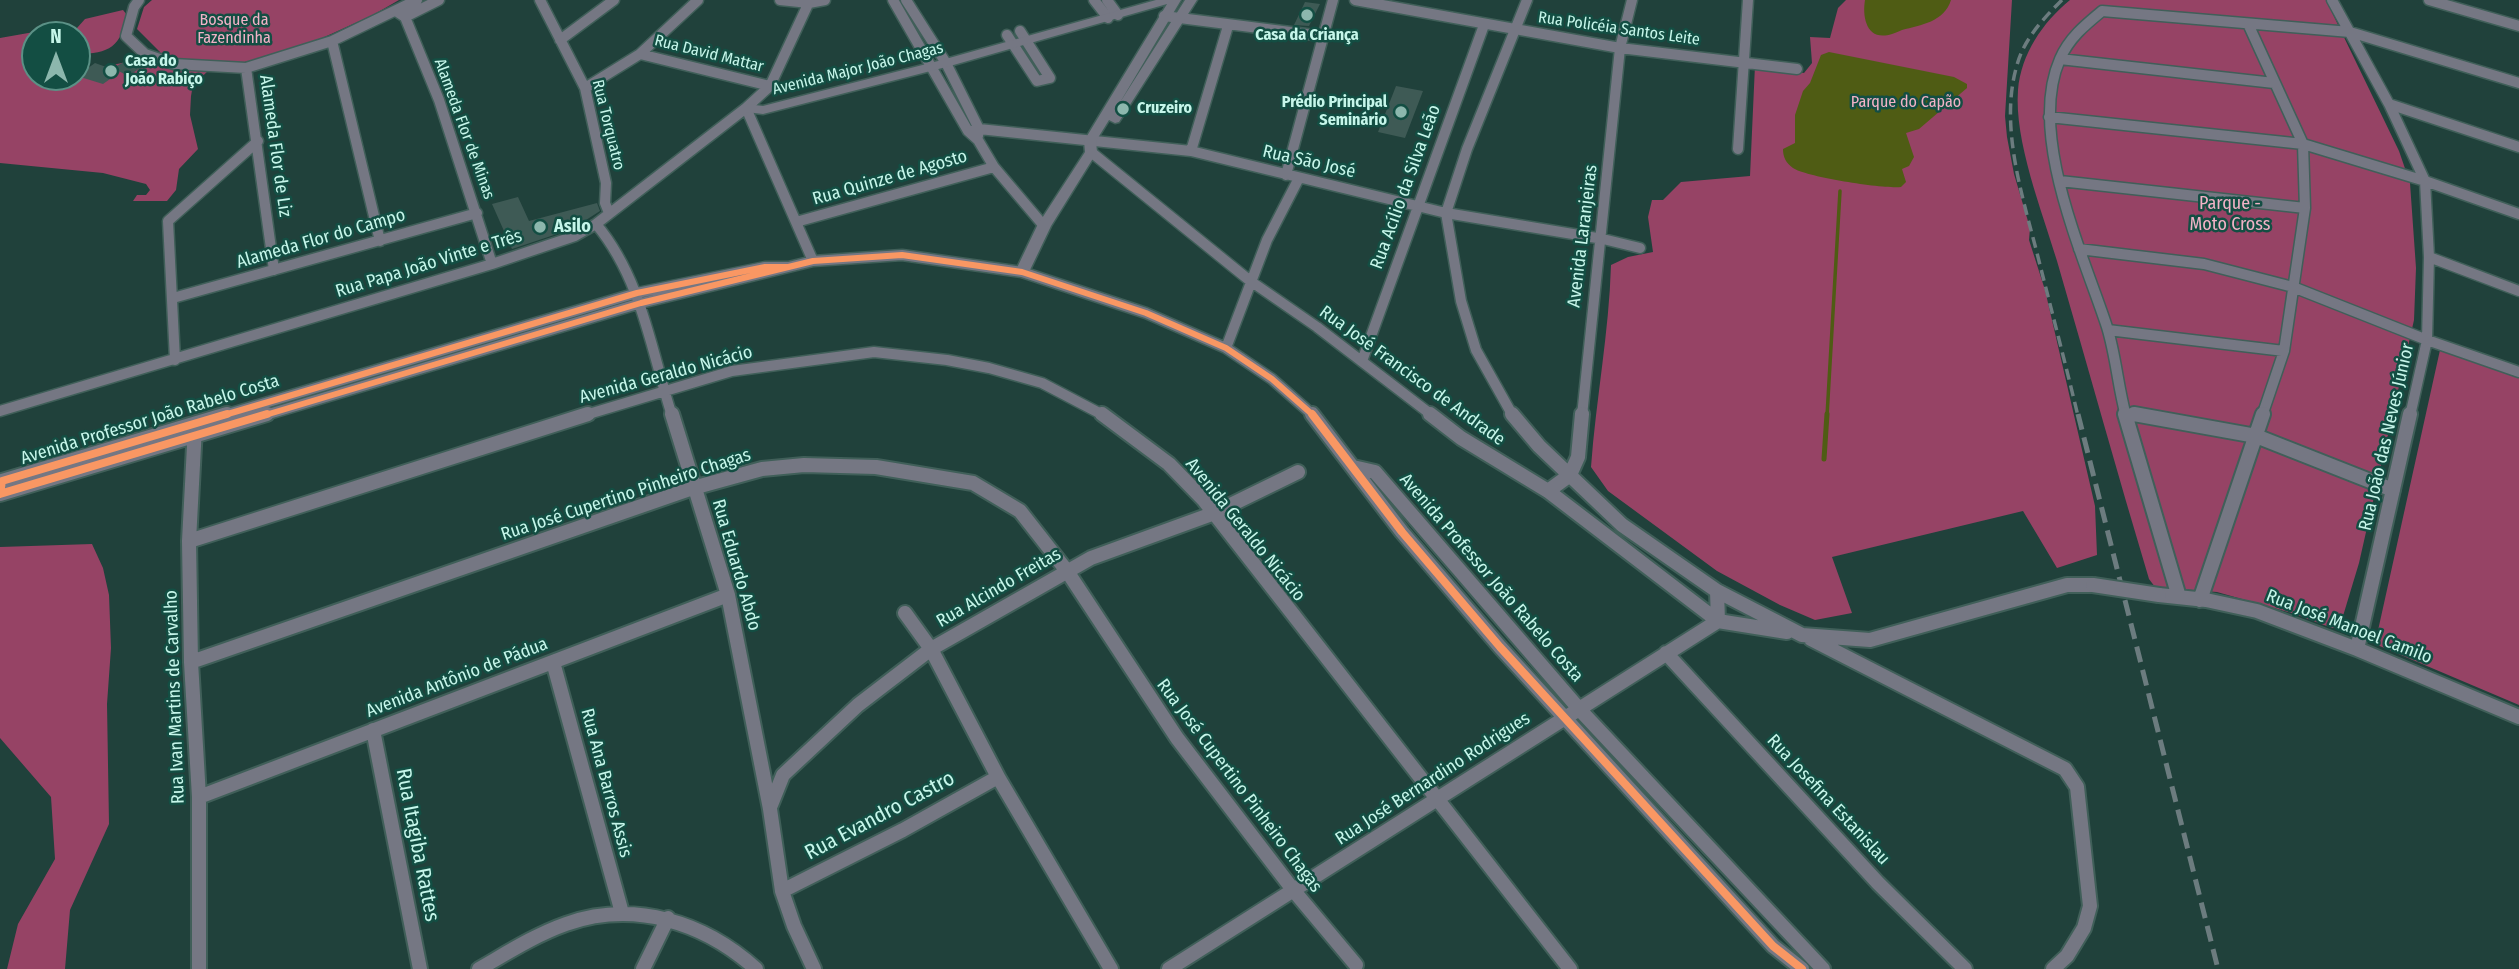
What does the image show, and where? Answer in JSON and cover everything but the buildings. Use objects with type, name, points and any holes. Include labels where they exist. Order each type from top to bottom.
[{"type":"street","points":[[139,0],[134,6],[126,36],[145,54],[174,64],[246,68],[332,41],[439,0]]},
{"type":"street","points":[[400,14],[417,0]]},
{"type":"street","name":"Rua Torquatro","points":[[540,0],[585,88],[606,183],[605,203],[609,212]]},
{"type":"street","points":[[560,40],[614,0]]},
{"type":"street","points":[[585,88],[640,54],[698,0]]},
{"type":"street","points":[[780,0],[825,0]]},
{"type":"street","points":[[893,0],[994,167],[1044,226]]},
{"type":"street","points":[[906,0],[943,59],[975,133]]},
{"type":"street","name":"Avenida Major João Chagas","points":[[746,108],[763,110],[844,84],[943,59],[1140,0]]},
{"type":"street","name":"Avenida Major João Chagas","points":[[1107,8],[1169,0]]},
{"type":"street","points":[[1022,272],[1044,226],[1157,40],[1164,16],[1175,0]]},
{"type":"street","points":[[1157,40],[1180,20],[1191,0]]},
{"type":"street","points":[[1286,175],[1333,0]]},
{"type":"street","name":"Rua Policéia Santos Leite","points":[[1355,0],[1620,48],[1797,69]]},
{"type":"street","points":[[1527,0],[1466,149],[1446,212],[1461,301],[1476,350],[1510,412],[1539,446],[1622,525],[1717,591],[2065,769],[2075,781],[2090,906],[2084,928],[2067,956],[2053,969]]},
{"type":"street","name":"Avenida Laranjeiras","points":[[1570,475],[1578,457],[1590,331],[1603,239],[1620,48],[1632,0]]},
{"type":"street","points":[[1738,149],[1748,0]]},
{"type":"street","points":[[2120,0],[2075,34],[2060,60],[2052,89],[2049,117],[2060,181],[2078,249],[2108,330],[2125,413],[2179,597]]},
{"type":"street","name":"Rua João das Neves Júnior","points":[[2332,0],[2389,104],[2426,181],[2429,257],[2427,340],[2357,649]]},
{"type":"street","points":[[2429,0],[2519,26]]},
{"type":"street","name":"Rua Papa João Vinte e Três","points":[[5,409],[492,264],[575,236],[596,224],[630,195],[746,108],[770,86],[809,1]]},
{"type":"street","points":[[2102,11],[2249,26],[2350,32],[2519,83]]},
{"type":"street","name":"Alameda Flor de Minas","points":[[400,14],[439,100],[492,264]]},
{"type":"street","points":[[1164,16],[1322,36]]},
{"type":"street","points":[[907,23],[919,19]]},
{"type":"street","name":"Rua Acílio da Silva Leão","points":[[1362,361],[1484,25]]},
{"type":"street","points":[[1191,151],[1228,26]]},
{"type":"street","points":[[2200,600],[2284,351],[2305,208],[2303,144],[2249,26]]},
{"type":"street","points":[[332,41],[380,241]]},
{"type":"street","name":"Rua David Mattar","points":[[640,54],[770,86]]},
{"type":"street","points":[[2060,60],[2274,83]]},
{"type":"street","name":"Alameda Flor de Liz","points":[[246,68],[274,270]]},
{"type":"street","points":[[2389,104],[2519,147]]},
{"type":"street","points":[[746,108],[813,261]]},
{"type":"street","points":[[2049,117],[2303,144],[2426,181],[2519,214]]},
{"type":"street","name":"Rua São José","points":[[975,133],[1093,146],[1191,151],[1446,212],[1640,248]]},
{"type":"street","points":[[175,360],[168,221],[258,141]]},
{"type":"street","name":"Rua José Francisco de Andrade","points":[[1093,146],[1249,280],[1362,361],[1461,438],[1548,491],[1718,621]]},
{"type":"street","name":"Rua Quinze de Agosto","points":[[796,222],[994,167]]},
{"type":"street","points":[[1226,348],[1249,280],[1285,200],[1299,178]]},
{"type":"street","points":[[2060,181],[2305,208]]},
{"type":"street","name":"Rua Torquatro","points":[[606,183],[630,195]]},
{"type":"street","name":"Alameda Flor do Campo","points":[[173,298],[477,213]]},
{"type":"street","name":"Rua Eduardo Abdo","points":[[596,224],[611,242],[639,298],[693,488],[728,595],[770,809],[782,891],[794,926],[814,969]]},
{"type":"street","points":[[2078,249],[2204,264],[2293,287],[2427,340],[2519,372]]},
{"type":"street","name":"Avenida Professor João Rabelo Costa","points":[[82,463],[1,494],[2,481],[82,463],[639,298],[725,279],[813,261],[902,256],[1022,272],[1146,313],[1226,348],[1272,379],[1312,414],[1353,467],[1375,472],[1580,710],[1823,969]]},
{"type":"street","points":[[2429,257],[2519,291]]},
{"type":"street","points":[[2108,330],[2284,351]]},
{"type":"street","name":"Avenida Geraldo Nicácio","points":[[189,541],[664,390],[732,371],[874,352],[947,360],[989,368],[1042,383],[1105,416],[1169,464],[1203,499],[1212,514],[1570,969]]},
{"type":"street","points":[[2125,413],[2206,425],[2256,436],[2393,490]]},
{"type":"street","name":"Rua Ivan Martins de Carvalho","points":[[195,429],[189,541],[191,662],[200,797],[199,969]]},
{"type":"street","name":"Rua José Cupertino Pinheiro Chagas","points":[[191,662],[693,488],[762,469],[804,465],[876,467],[973,483],[1020,511],[1067,571],[1177,738],[1294,891],[1356,965]]},
{"type":"street","points":[[1353,467],[1402,532],[1500,647],[1773,946],[1802,969]]},
{"type":"street","name":"Rua Alcindo Freitas","points":[[770,809],[783,775],[858,705],[931,649],[1091,558],[1212,514],[1298,472]]},
{"type":"street","points":[[1548,491],[1570,475]]},
{"type":"street","points":[[1402,532],[1418,524]]},
{"type":"street","points":[[1717,591],[1718,621],[1802,635],[1870,639],[2067,584],[2093,585]]},
{"type":"street","name":"Rua José Manoel Camilo","points":[[2093,585],[2257,611],[2357,649],[2519,717]]},
{"type":"street","name":"Avenida Antônio de Pádua","points":[[200,797],[728,595]]},
{"type":"street","points":[[905,613],[931,649],[998,777],[1111,969]]},
{"type":"street","name":"Rua José Bernardino Rodrigues","points":[[1169,969],[1718,621]]},
{"type":"street","points":[[1500,647],[1516,637]]},
{"type":"street","name":"Rua Josefina Estanislau","points":[[1666,653],[1878,883],[1965,969]]},
{"type":"street","name":"Rua Ana Barros Assis","points":[[552,662],[622,913]]},
{"type":"street","name":"Rua Itagiba Rattes","points":[[373,730],[420,969]]},
{"type":"street","name":"Rua Evandro Castro","points":[[782,891],[903,830],[998,777]]},
{"type":"street","points":[[1719,884],[1734,875]]},
{"type":"street","points":[[479,969],[566,924],[622,913],[668,918],[710,933],[738,951],[756,969]]},
{"type":"street","points":[[643,969],[668,918]]},
{"type":"green space","name":"Bosque da Fazendinha","points":[[152,0],[399,0],[373,15],[298,49],[208,71],[193,85],[191,96],[190,115],[198,149],[179,169],[176,190],[167,201],[133,201],[137,195],[146,195],[150,190],[146,184],[103,173],[0,163],[0,38],[21,34],[21,91],[91,91],[91,69],[142,59],[160,52],[137,29],[144,7]]},
{"type":"green space","name":"Parque do Capão","points":[[1846,0],[2012,0],[2005,116],[2007,137],[2014,174],[2030,228],[2029,240],[2045,290],[2095,506],[2097,555],[2057,568],[2023,511],[1832,557],[1852,613],[1815,620],[1780,605],[1717,571],[1608,491],[1591,467],[1611,265],[1628,257],[1653,252],[1648,217],[1652,200],[1663,200],[1681,182],[1750,176],[1755,65],[1804,73],[1812,63],[1810,37],[1830,38],[1838,8]]},
{"type":"green space","name":"Parque - Moto Cross","points":[[2070,0],[2326,0],[2399,151],[2410,183],[2416,268],[2414,320],[2359,563],[2340,626],[2332,628],[2295,614],[2217,592],[2155,587],[2149,579],[2030,176],[2020,131],[2018,90],[2024,64],[2042,29]]},
{"type":"green space","points":[[123,10],[127,15],[117,41],[106,50],[91,53],[91,21],[83,21]]},
{"type":"green space","points":[[2440,350],[2519,378],[2519,705],[2375,644]]},
{"type":"green space","points":[[92,544],[103,568],[109,595],[109,824],[70,910],[65,969],[7,969],[18,924],[55,859],[51,797],[0,738],[0,547]]},
{"type":"shaded area","points":[[1865,0],[1951,0],[1937,18],[1884,36],[1877,35],[1868,27],[1864,14]]},
{"type":"shaded area","points":[[1829,52],[1954,77],[1967,84],[1967,88],[1919,129],[1906,133],[1914,157],[1909,166],[1902,169],[1906,182],[1901,187],[1863,184],[1813,175],[1793,168],[1785,160],[1783,149],[1795,143],[1795,115],[1803,91],[1810,83],[1821,55]]},
{"type":"waterway","points":[[1827,416],[1840,191]]},
{"type":"waterway","points":[[1824,459],[1827,414]]},
{"type":"railway","points":[[2062,0],[2035,30],[2024,47],[2012,89],[2010,115],[2021,191],[2078,416]]},
{"type":"railway","points":[[2078,414],[2218,969]]},
{"type":"cycle path","points":[[788,267],[765,267],[637,293],[2,481],[0,494],[641,303],[813,261],[902,255],[1022,272],[1146,313],[1226,348],[1272,379],[1312,414],[1402,532],[1500,647],[1773,946],[1802,969]]},
{"type":"place","name":"Casa da Criança","points":[[1307,15]]},
{"type":"place","name":"Casa do João Rabiço","points":[[111,71]]},
{"type":"place","name":"Cruzeiro","points":[[1123,109]]},
{"type":"place","name":"Prédio Principal Seminário","points":[[1401,112]]},
{"type":"place","name":"Asilo","points":[[540,227]]}]
